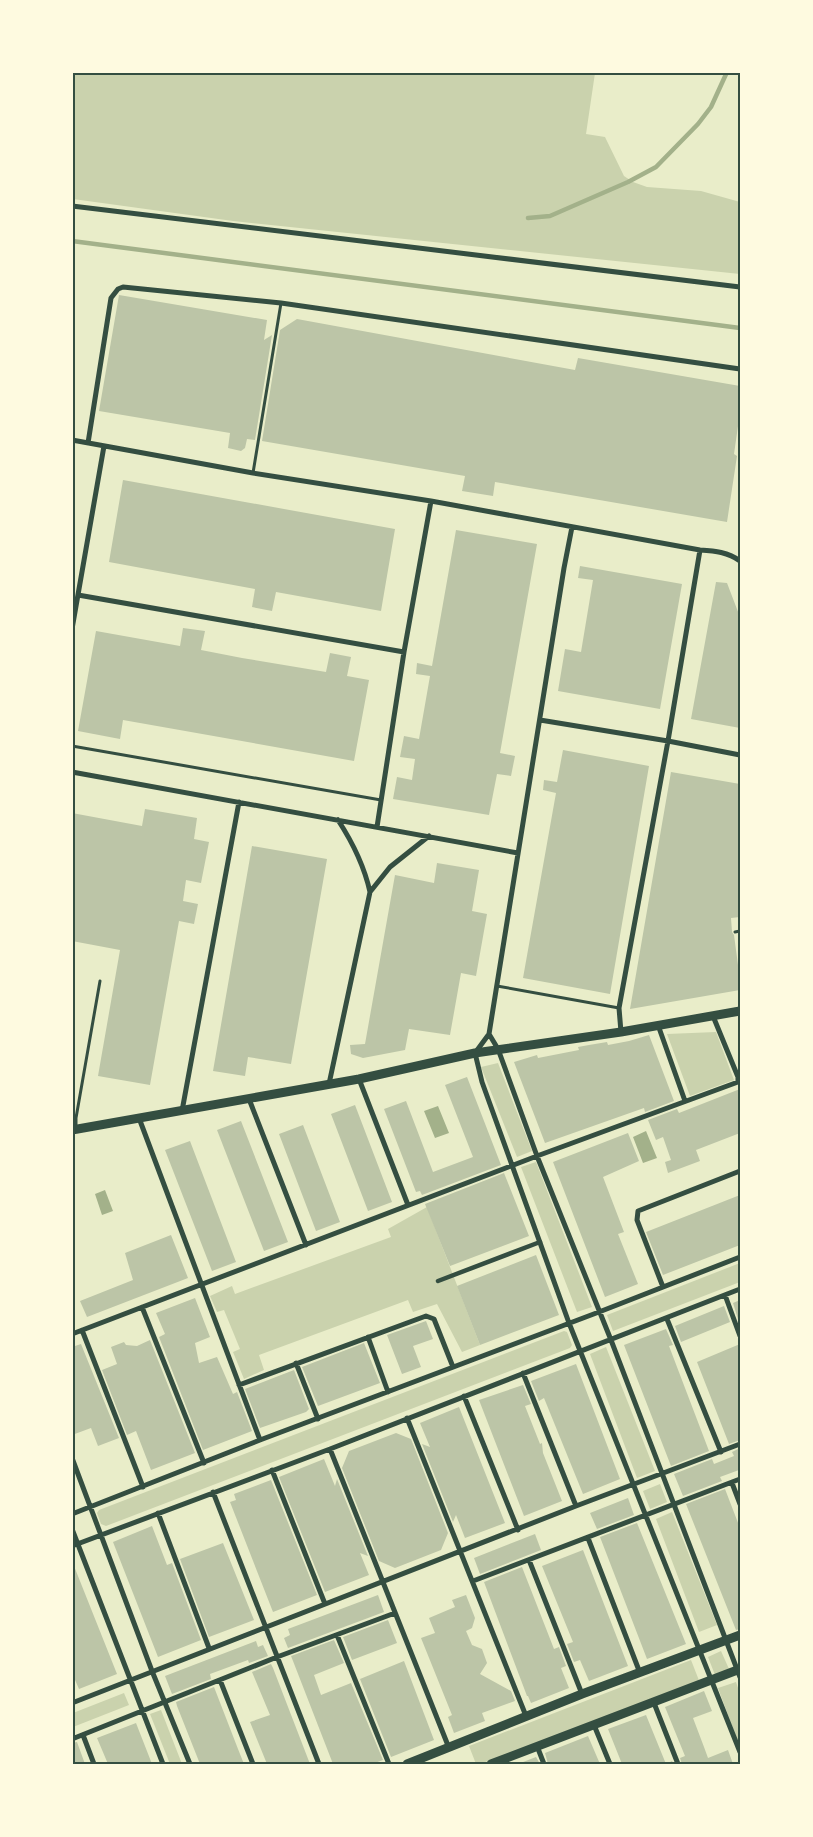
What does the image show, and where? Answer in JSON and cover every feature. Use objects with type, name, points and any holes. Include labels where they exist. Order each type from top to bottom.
[{"type":"street","points":[[72,206],[740,287]]},
{"type":"street","points":[[88,443],[111,298],[118,289],[129,287],[280,303],[740,368]]},
{"type":"street","points":[[72,440],[253,473],[431,501],[731,555],[740,561]]},
{"type":"street","points":[[72,629],[104,446]]},
{"type":"street","points":[[377,827],[404,652],[431,501]]},
{"type":"street","points":[[572,527],[489,1034],[475,1053],[478,1069],[569,1323],[713,1680],[740,1752]]},
{"type":"street","points":[[621,1032],[619,1008],[668,740],[700,550]]},
{"type":"street","points":[[78,595],[404,652]]},
{"type":"street","points":[[540,720],[668,740],[740,755]]},
{"type":"street","points":[[72,772],[518,853]]},
{"type":"street","points":[[182,1111],[239,802]]},
{"type":"street","points":[[329,1084],[370,892],[366,873],[359,855],[338,820]]},
{"type":"street","points":[[370,892],[390,867],[429,836]]},
{"type":"street","points":[[74,1130],[359,1079],[475,1053],[621,1032],[740,1011]]},
{"type":"street","points":[[72,1334],[736,1082],[738,1077],[713,1016]]},
{"type":"street","points":[[658,1025],[686,1101]]},
{"type":"street","points":[[489,1034],[498,1049],[537,1156],[611,1340],[726,1641],[740,1672],[713,1680],[491,1764]]},
{"type":"street","points":[[359,1079],[408,1205]]},
{"type":"street","points":[[249,1099],[306,1245]]},
{"type":"street","points":[[139,1118],[260,1440]]},
{"type":"street","points":[[663,1287],[637,1220],[638,1211],[740,1171]]},
{"type":"street","points":[[438,1281],[540,1242]]},
{"type":"street","points":[[72,1514],[740,1256]]},
{"type":"street","points":[[75,1545],[330,1449],[740,1289]]},
{"type":"street","points":[[724,1295],[740,1336]]},
{"type":"street","points":[[142,1307],[204,1463]]},
{"type":"street","points":[[239,1385],[422,1316],[434,1319],[453,1367]]},
{"type":"street","points":[[667,1319],[721,1452]]},
{"type":"street","points":[[82,1330],[143,1487]]},
{"type":"street","points":[[368,1337],[388,1392]]},
{"type":"street","points":[[296,1364],[318,1419]]},
{"type":"street","points":[[523,1373],[576,1506]]},
{"type":"street","points":[[464,1396],[518,1530]]},
{"type":"street","points":[[407,1418],[526,1716]]},
{"type":"street","points":[[73,1702],[740,1444]]},
{"type":"street","points":[[330,1449],[449,1748]]},
{"type":"street","points":[[72,1458],[152,1671],[190,1764]]},
{"type":"street","points":[[272,1470],[325,1604]]},
{"type":"street","points":[[473,1581],[740,1479]]},
{"type":"street","points":[[732,1482],[740,1504]]},
{"type":"street","points":[[213,1492],[319,1764]]},
{"type":"street","points":[[158,1513],[209,1648]]},
{"type":"street","points":[[72,1529],[75,1545],[131,1680],[163,1764]]},
{"type":"street","points":[[588,1538],[640,1673]]},
{"type":"street","points":[[529,1560],[582,1694]]},
{"type":"street","points":[[72,1739],[277,1657],[395,1613]]},
{"type":"street","points":[[337,1635],[389,1764]]},
{"type":"street","points":[[407,1764],[582,1694],[740,1635]]},
{"type":"street","points":[[220,1680],[252,1764]]},
{"type":"street","points":[[654,1702],[678,1764]]},
{"type":"street","points":[[594,1725],[610,1764]]},
{"type":"street","points":[[83,1735],[94,1764]]},
{"type":"street","points":[[537,1746],[544,1764]]},
{"type":"lane","points":[[253,473],[280,303]]},
{"type":"lane","points":[[72,746],[382,800]]},
{"type":"lane","points":[[735,932],[740,931]]},
{"type":"lane","points":[[74,1130],[100,982]]},
{"type":"lane","points":[[497,986],[619,1008]]},
{"type":"shaded area","points":[[73,72],[595,73],[586,134],[605,137],[624,176],[633,182],[647,187],[701,191],[740,202],[740,274],[233,221],[73,199]]},
{"type":"shaded area","points":[[716,1032],[734,1080],[690,1096],[667,1034]]},
{"type":"shaded area","points":[[498,1063],[532,1151],[517,1157],[481,1067]]},
{"type":"shaded area","points":[[438,1106],[449,1133],[435,1138],[424,1111]]},
{"type":"shaded area","points":[[646,1131],[657,1158],[643,1163],[633,1137]]},
{"type":"shaded area","points":[[536,1162],[592,1307],[577,1312],[521,1167]]},
{"type":"shaded area","points":[[105,1190],[113,1211],[102,1215],[95,1194]]},
{"type":"shaded area","points":[[427,1207],[480,1345],[462,1352],[437,1304],[413,1312],[408,1300],[259,1355],[264,1370],[244,1379],[233,1352],[240,1349],[224,1310],[217,1312],[210,1296],[232,1286],[235,1294],[391,1237],[388,1229]]},
{"type":"shaded area","points":[[740,1263],[740,1282],[613,1331],[607,1315]]},
{"type":"shaded area","points":[[564,1331],[567,1332],[572,1345],[570,1348],[106,1526],[101,1524],[97,1513],[99,1510]]},
{"type":"shaded area","points":[[606,1347],[655,1471],[637,1478],[590,1354]]},
{"type":"shaded area","points":[[660,1484],[667,1502],[650,1509],[643,1491]]},
{"type":"shaded area","points":[[672,1512],[717,1625],[699,1632],[656,1519]]},
{"type":"shaded area","points":[[721,1651],[729,1669],[715,1675],[708,1657]]},
{"type":"shaded area","points":[[691,1660],[700,1683],[476,1764],[469,1746]]},
{"type":"shaded area","points":[[736,1682],[740,1694],[740,1747],[718,1688]]},
{"type":"shaded area","points":[[124,1693],[129,1705],[73,1727],[73,1713]]},
{"type":"shaded area","points":[[161,1710],[182,1764],[170,1764],[150,1714]]},
{"type":"building","points":[[119,295],[267,320],[264,340],[272,335],[255,440],[247,439],[245,448],[241,451],[228,448],[230,433],[99,411]]},
{"type":"building","points":[[297,319],[575,370],[578,358],[740,386],[740,412],[734,454],[737,456],[727,522],[495,482],[493,496],[462,491],[465,476],[262,441],[280,330]]},
{"type":"building","points":[[123,480],[395,529],[381,611],[276,592],[272,611],[252,607],[255,589],[109,562]]},
{"type":"building","points":[[456,530],[537,544],[500,753],[515,756],[511,776],[497,774],[489,815],[393,799],[397,777],[412,780],[415,759],[400,757],[404,736],[419,739],[430,676],[416,674],[417,663],[432,666]]},
{"type":"building","points":[[580,566],[682,584],[660,709],[558,691],[565,649],[581,652],[593,580],[578,578]]},
{"type":"building","points":[[716,582],[727,583],[740,617],[740,728],[691,719]]},
{"type":"building","points":[[183,628],[205,631],[201,650],[242,658],[326,672],[330,653],[351,657],[347,676],[369,680],[354,761],[123,720],[120,739],[78,731],[96,631],[180,646]]},
{"type":"building","points":[[563,750],[649,766],[610,994],[523,978],[556,793],[543,790],[544,780],[557,782]]},
{"type":"building","points":[[671,772],[740,784],[740,917],[731,918],[738,965],[740,965],[740,990],[630,1009]]},
{"type":"building","points":[[145,809],[197,818],[194,839],[209,842],[201,883],[186,880],[183,901],[198,904],[194,924],[179,921],[150,1085],[98,1076],[120,950],[72,941],[72,813],[142,826]]},
{"type":"building","points":[[252,846],[327,859],[291,1064],[248,1057],[245,1076],[213,1071]]},
{"type":"building","points":[[437,863],[479,870],[472,911],[487,914],[476,976],[461,973],[450,1035],[409,1029],[405,1050],[363,1058],[351,1054],[350,1045],[365,1044],[395,875],[434,883]]},
{"type":"building","points":[[649,1035],[674,1101],[645,1112],[644,1108],[545,1143],[514,1062],[537,1055],[538,1058],[579,1050],[578,1047],[607,1042],[608,1045]]},
{"type":"building","points":[[467,1077],[501,1165],[422,1195],[420,1191],[416,1192],[384,1109],[406,1101],[433,1172],[473,1157],[445,1085]]},
{"type":"building","points":[[740,1089],[740,1133],[696,1150],[700,1161],[668,1173],[665,1162],[671,1160],[663,1137],[656,1140],[648,1120],[677,1109],[679,1113]]},
{"type":"building","points":[[355,1105],[392,1202],[368,1211],[331,1114]]},
{"type":"building","points":[[241,1121],[288,1242],[264,1251],[217,1130]]},
{"type":"building","points":[[303,1125],[340,1222],[316,1231],[279,1134]]},
{"type":"building","points":[[628,1133],[639,1161],[603,1177],[624,1232],[618,1234],[638,1284],[605,1297],[553,1162]]},
{"type":"building","points":[[190,1141],[236,1262],[212,1271],[165,1150]]},
{"type":"building","points":[[504,1173],[529,1236],[450,1266],[425,1204]]},
{"type":"building","points":[[740,1195],[740,1245],[663,1275],[646,1232]]},
{"type":"building","points":[[171,1235],[188,1278],[87,1317],[80,1301],[133,1280],[125,1253]]},
{"type":"building","points":[[536,1255],[559,1315],[480,1345],[457,1286]]},
{"type":"building","points":[[195,1298],[210,1337],[195,1343],[199,1363],[217,1357],[233,1394],[237,1392],[252,1431],[203,1450],[159,1337],[165,1334],[156,1313]]},
{"type":"building","points":[[740,1300],[740,1318],[738,1319],[733,1303]]},
{"type":"building","points":[[724,1306],[730,1322],[681,1342],[675,1326]]},
{"type":"building","points":[[426,1321],[433,1339],[413,1346],[421,1367],[402,1374],[387,1335]]},
{"type":"building","points":[[666,1329],[673,1345],[669,1346],[709,1451],[671,1466],[624,1345]]},
{"type":"building","points":[[150,1340],[195,1453],[151,1470],[136,1431],[127,1435],[102,1370],[117,1364],[111,1347],[124,1342],[126,1345],[137,1346]]},
{"type":"building","points":[[364,1343],[380,1383],[318,1406],[302,1367]]},
{"type":"building","points":[[81,1344],[119,1438],[98,1446],[91,1428],[72,1435],[72,1347]]},
{"type":"building","points":[[740,1344],[740,1440],[729,1444],[697,1362]]},
{"type":"building","points":[[576,1364],[620,1479],[583,1494],[544,1398],[539,1401],[531,1381]]},
{"type":"building","points":[[294,1370],[309,1409],[306,1412],[260,1428],[245,1389]]},
{"type":"building","points":[[523,1385],[531,1404],[525,1406],[540,1444],[542,1443],[543,1453],[562,1501],[524,1516],[479,1400]]},
{"type":"building","points":[[459,1407],[505,1523],[465,1538],[456,1515],[453,1522],[422,1444],[430,1447],[420,1423]]},
{"type":"building","points":[[396,1433],[411,1439],[448,1533],[441,1550],[395,1568],[379,1561],[342,1468],[349,1451]]},
{"type":"building","points":[[740,1448],[740,1471],[720,1477],[722,1481],[683,1496],[674,1474],[712,1459],[714,1464],[734,1456],[732,1452]]},
{"type":"building","points":[[324,1459],[335,1486],[337,1479],[368,1556],[360,1553],[369,1575],[325,1592],[279,1477]]},
{"type":"building","points":[[271,1480],[317,1595],[273,1612],[230,1502],[236,1500],[234,1494]]},
{"type":"building","points":[[725,1489],[740,1528],[740,1629],[736,1630],[686,1504]]},
{"type":"building","points":[[628,1498],[634,1515],[597,1529],[590,1513]]},
{"type":"building","points":[[637,1523],[686,1644],[647,1659],[600,1537]]},
{"type":"building","points":[[152,1526],[167,1565],[172,1563],[201,1640],[158,1657],[113,1542]]},
{"type":"building","points":[[535,1534],[541,1550],[480,1574],[474,1558]]},
{"type":"building","points":[[223,1543],[254,1620],[209,1637],[180,1559]]},
{"type":"building","points":[[583,1550],[628,1666],[589,1681],[580,1660],[574,1662],[567,1644],[573,1642],[542,1566]]},
{"type":"building","points":[[72,1561],[117,1674],[79,1689],[72,1673]]},
{"type":"building","points":[[522,1567],[554,1649],[559,1647],[566,1666],[561,1668],[569,1688],[531,1703],[484,1582]]},
{"type":"building","points":[[378,1595],[384,1612],[288,1648],[284,1638],[290,1635],[288,1629]]},
{"type":"building","points":[[466,1595],[475,1618],[472,1628],[466,1631],[472,1645],[482,1649],[487,1663],[480,1674],[511,1691],[515,1701],[482,1713],[485,1721],[454,1733],[448,1717],[452,1715],[421,1638],[435,1633],[429,1618],[455,1607],[452,1600]]},
{"type":"building","points":[[388,1620],[397,1643],[352,1660],[343,1637]]},
{"type":"building","points":[[334,1640],[344,1663],[314,1675],[321,1695],[351,1683],[383,1760],[372,1764],[333,1764],[291,1656]]},
{"type":"building","points":[[256,1641],[258,1647],[263,1645],[268,1656],[249,1663],[248,1660],[210,1674],[211,1679],[172,1694],[165,1676]]},
{"type":"building","points":[[404,1661],[434,1740],[391,1757],[360,1679]]},
{"type":"building","points":[[271,1664],[310,1764],[267,1764],[250,1722],[270,1715],[252,1672]]},
{"type":"building","points":[[214,1687],[244,1764],[200,1764],[177,1706],[176,1702]]},
{"type":"building","points":[[704,1691],[712,1711],[693,1718],[708,1758],[728,1750],[733,1764],[682,1764],[680,1758],[685,1756],[665,1707]]},
{"type":"building","points":[[646,1715],[666,1764],[622,1764],[608,1729]]},
{"type":"building","points":[[136,1723],[152,1764],[108,1764],[97,1738]]},
{"type":"building","points":[[588,1736],[600,1764],[548,1764],[545,1753]]},
{"type":"building","points":[[77,1742],[85,1764],[72,1764],[72,1743]]},
{"type":"building","points":[[536,1757],[540,1764],[518,1764]]},
{"type":"waterway","points":[[528,218],[550,216],[628,182],[656,167],[698,124],[711,107],[727,72]]},
{"type":"waterway","points":[[72,241],[740,328]]}]
